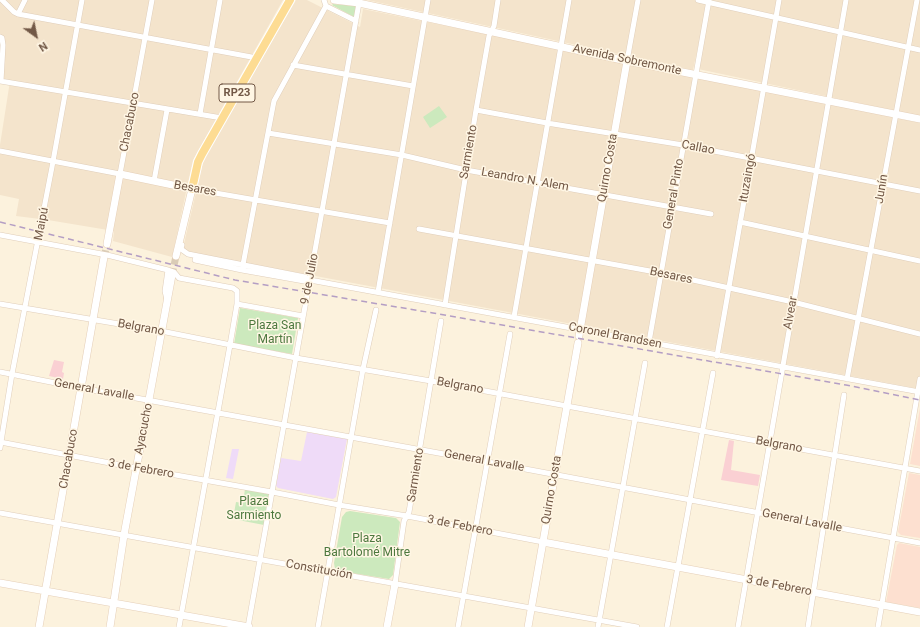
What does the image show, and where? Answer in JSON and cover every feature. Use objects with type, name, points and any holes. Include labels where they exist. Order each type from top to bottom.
[{"type":"main road","name":"RP23","points":[[192,189],[198,162],[290,0]]},
{"type":"street","points":[[2,0],[18,14],[257,58]]},
{"type":"street","points":[[18,14],[25,0]]},
{"type":"street","name":"Maipú","points":[[0,444],[82,0]]},
{"type":"street","name":"Chacabuco","points":[[107,244],[152,0]]},
{"type":"street","points":[[200,114],[220,0]]},
{"type":"street","points":[[324,0],[326,6],[356,21]]},
{"type":"street","name":"Avenida Sobremonte","points":[[334,0],[359,3],[627,60],[920,119]]},
{"type":"street","points":[[378,292],[428,0]]},
{"type":"street","name":"Sarmiento","points":[[445,305],[476,110],[489,36],[492,31],[498,0]]},
{"type":"street","points":[[514,317],[536,182],[569,0]]},
{"type":"street","name":"Quirno Costa","points":[[528,627],[638,0]]},
{"type":"street","points":[[698,0],[709,1],[920,50]]},
{"type":"street","name":"Ituzaingó","points":[[717,356],[779,0]]},
{"type":"street","name":"Alvear","points":[[738,627],[846,0]]},
{"type":"street","name":"Junín","points":[[847,379],[917,0]]},
{"type":"street","name":"General Pinto","points":[[650,342],[672,206],[709,1]]},
{"type":"street","name":"9 de Julio","points":[[249,627],[259,559],[335,145],[359,3]]},
{"type":"street","points":[[242,268],[274,101],[326,6]]},
{"type":"street","points":[[0,37],[2,38],[0,81],[222,118]]},
{"type":"street","points":[[293,65],[413,86]]},
{"type":"street","points":[[154,181],[167,110]]},
{"type":"street","name":"Callao","points":[[476,110],[683,145],[920,191]]},
{"type":"street","name":"Leandro N. Alem","points":[[268,134],[402,155],[466,170],[712,214]]},
{"type":"street","name":"Besares","points":[[0,152],[192,189],[390,223]]},
{"type":"street","name":"RP23","points":[[176,256],[192,189]]},
{"type":"street","points":[[740,222],[920,261]]},
{"type":"street","name":"Besares","points":[[419,229],[661,273],[793,302],[920,334]]},
{"type":"street","name":"Coronel Brandsen","points":[[181,231],[184,237],[181,250],[188,254],[242,268],[305,277],[310,280],[514,317],[579,336],[650,342],[717,356],[782,366],[919,392]]},
{"type":"street","points":[[0,235],[38,241],[106,256],[172,273],[179,278],[233,288],[236,289],[238,293],[179,627]]},
{"type":"street","name":"Chacabuco","points":[[39,627],[92,320],[106,256]]},
{"type":"street","name":"Ayacucho","points":[[110,627],[124,535],[172,273]]},
{"type":"street","name":"Belgrano","points":[[0,304],[161,331],[296,358],[500,393],[920,471]]},
{"type":"street","points":[[237,304],[303,316]]},
{"type":"street","points":[[318,627],[363,369],[376,310]]},
{"type":"street","name":"Sarmiento","points":[[387,627],[404,521],[409,512],[420,450],[441,321]]},
{"type":"street","points":[[458,627],[510,334]]},
{"type":"street","points":[[598,627],[646,363]]},
{"type":"street","name":"General Lavalle","points":[[0,372],[920,543]]},
{"type":"street","points":[[667,627],[713,373]]},
{"type":"street","points":[[878,627],[920,379]]},
{"type":"street","points":[[808,627],[836,455],[844,395]]},
{"type":"street","name":"3 de Febrero","points":[[0,444],[407,516],[920,612]]},
{"type":"street","name":"Constitución","points":[[0,513],[637,627]]},
{"type":"street","points":[[0,583],[249,627]]},
{"type":"shaded area","points":[[0,0],[283,0],[193,160],[172,257],[113,241],[114,231],[16,216],[19,199],[0,195],[0,145],[10,81],[0,79]]},
{"type":"shaded area","points":[[296,0],[307,0],[360,27],[363,9],[920,123],[920,389],[187,252],[183,248],[204,158]]},
{"type":"shaded area","points":[[367,0],[708,0],[693,70]]},
{"type":"shaded area","points":[[712,0],[920,0],[920,116],[698,69]]},
{"type":"shaded area","points":[[54,360],[64,362],[62,372],[64,373],[63,379],[49,376]]},
{"type":"shaded area","points":[[920,408],[920,466],[910,464]]},
{"type":"shaded area","points":[[307,432],[347,439],[336,497],[333,499],[278,488],[276,486],[281,458],[301,461]]},
{"type":"shaded area","points":[[729,440],[734,441],[731,470],[760,475],[758,486],[721,480]]},
{"type":"shaded area","points":[[232,449],[239,449],[233,479],[226,478]]},
{"type":"shaded area","points":[[909,473],[920,475],[920,538],[901,535],[898,532]]},
{"type":"shaded area","points":[[899,543],[920,547],[920,608],[886,602],[897,545]]},
{"type":"green space","points":[[332,5],[356,6],[357,8],[354,17]]},
{"type":"green space","points":[[439,106],[447,117],[430,128],[423,117]]},
{"type":"green space","name":"Plaza San Martín","points":[[240,308],[298,318],[292,354],[234,344]]},
{"type":"green space","name":"Plaza Sarmiento","points":[[245,489],[269,494],[264,525],[233,519],[236,502],[243,503]]},
{"type":"green space","name":"Plaza Bartolomé Mitre","points":[[350,511],[396,518],[400,522],[393,575],[389,579],[339,571],[335,569],[334,563],[342,517],[346,512]]},
{"type":"tunnel","points":[[104,257],[107,244]]},
{"type":"tunnel","points":[[172,275],[176,256]]},
{"type":"railway","points":[[0,222],[235,280],[846,385],[920,400]]}]
